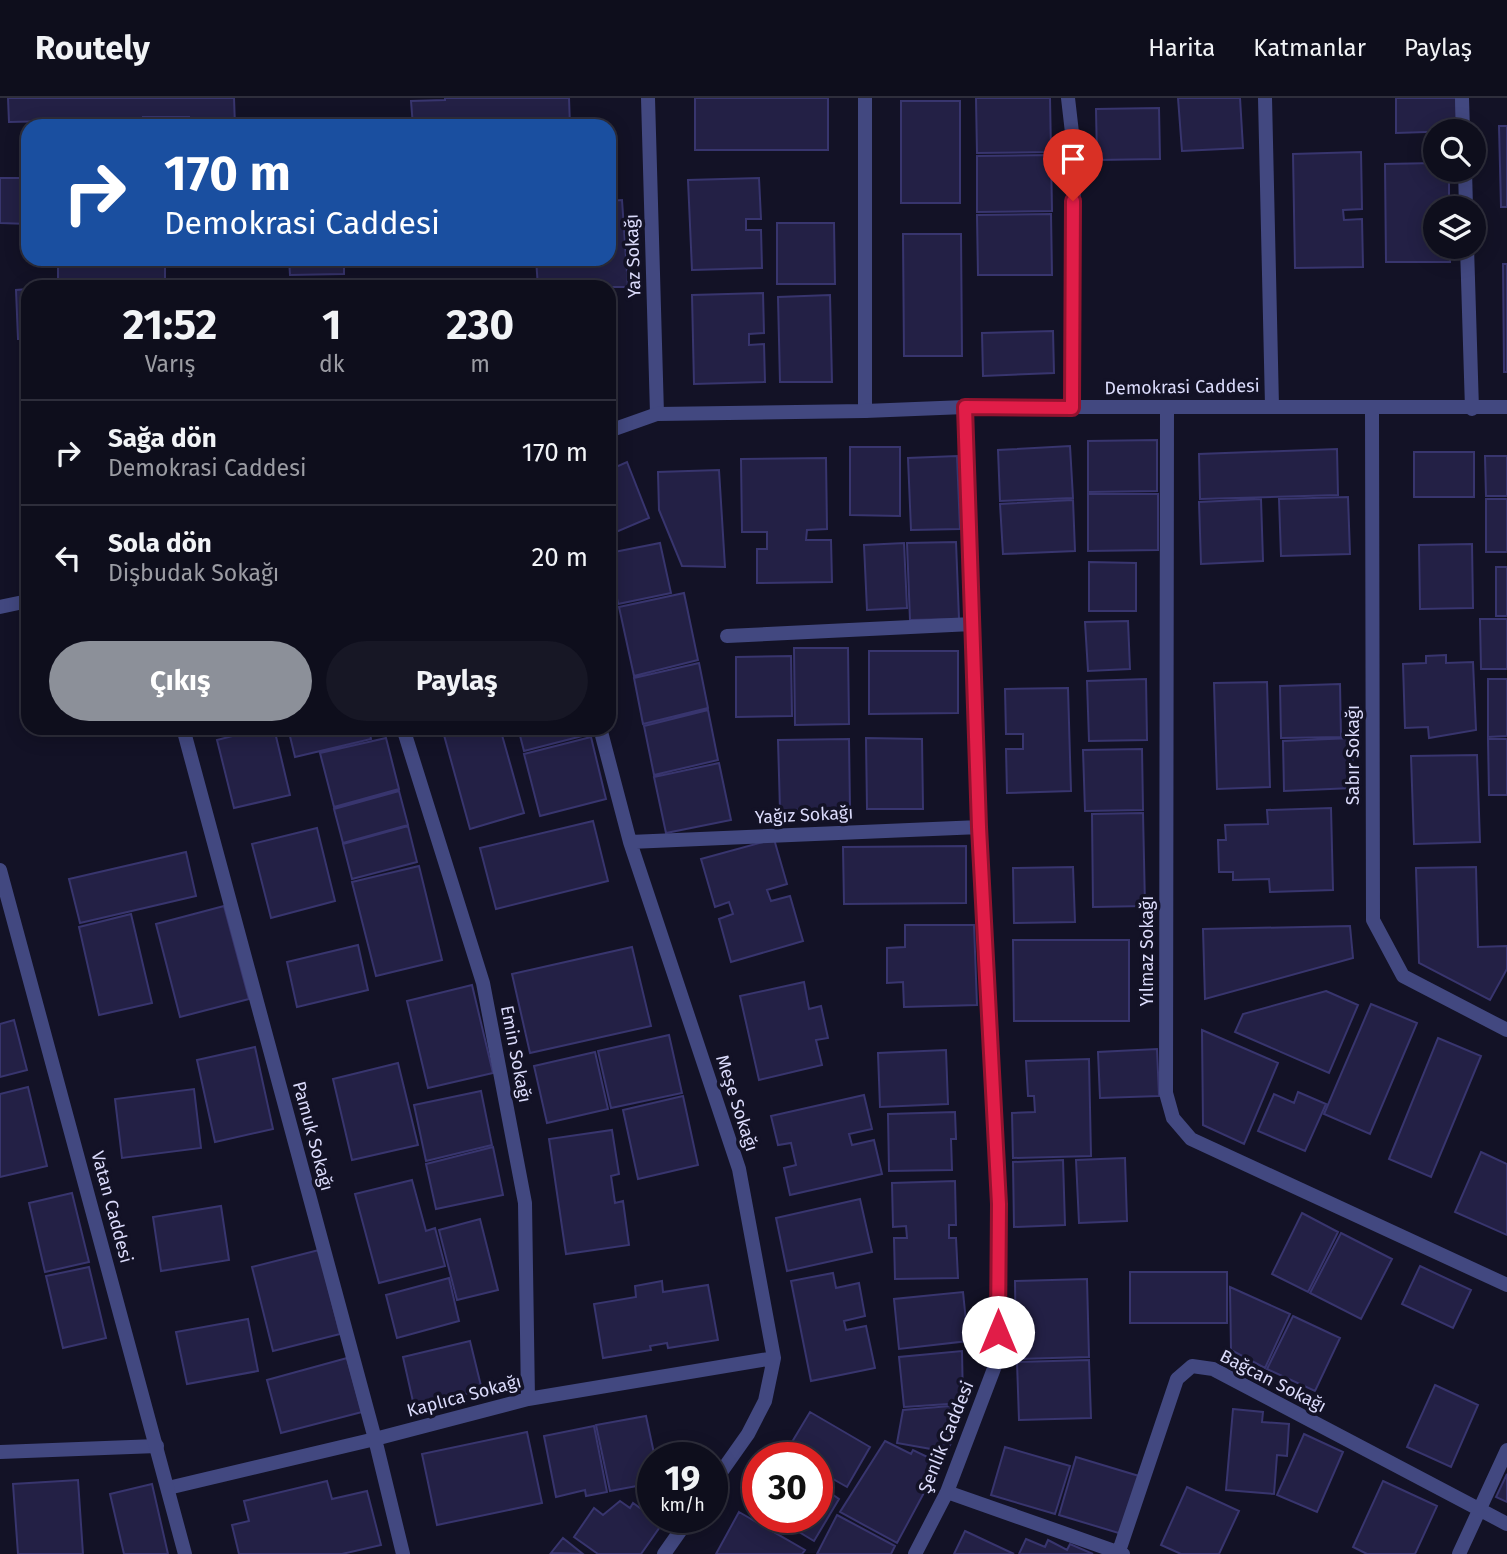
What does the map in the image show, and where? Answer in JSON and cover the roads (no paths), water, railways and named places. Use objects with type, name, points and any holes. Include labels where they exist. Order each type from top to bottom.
[{"type":"street","name":"Yaz Sokağı","points":[[648,98],[657,414]]},
{"type":"street","points":[[865,98],[865,411]]},
{"type":"street","points":[[1068,98],[1074,150],[1072,408]]},
{"type":"street","points":[[1265,98],[1272,406]]},
{"type":"street","points":[[1462,98],[1463,119]]},
{"type":"street","points":[[1467,259],[1472,409]]},
{"type":"street","name":"Demokrasi Caddesi","points":[[616,429],[657,414],[965,407],[1507,407]]},
{"type":"street","name":"Şenlik Caddesi","points":[[915,1554],[947,1492],[998,1357],[999,1204],[979,827],[965,407]]},
{"type":"street","name":"Yılmaz Sokağı","points":[[1167,407],[1166,1094],[1173,1118],[1191,1139],[1507,1285]]},
{"type":"street","name":"Sabır Sokağı","points":[[1372,409],[1373,920],[1403,976],[1507,1030]]},
{"type":"street","points":[[0,607],[21,602]]},
{"type":"street","points":[[727,636],[972,624]]},
{"type":"street","name":"Pamuk Sokağı","points":[[185,735],[403,1554]]},
{"type":"street","name":"Emin Sokağı","points":[[405,735],[483,983],[524,1203],[527,1399]]},
{"type":"street","name":"Meşe Sokağı","points":[[602,735],[630,842],[739,1169],[774,1358],[765,1401],[748,1434],[728,1462]]},
{"type":"street","name":"Yağız Sokağı","points":[[630,842],[979,827]]},
{"type":"street","name":"Vatan Caddesi","points":[[0,870],[185,1554]]},
{"type":"street","name":"Kaplıca Sokağı","points":[[168,1488],[527,1399],[774,1358]]},
{"type":"street","name":"Bağcan Sokağı","points":[[1120,1553],[1177,1378],[1192,1366],[1213,1369],[1507,1524]]},
{"type":"street","points":[[0,1452],[157,1446]]},
{"type":"street","points":[[1459,1554],[1507,1450]]},
{"type":"street","points":[[947,1492],[1120,1553]]},
{"type":"street","points":[[664,1554],[679,1533]]}]
